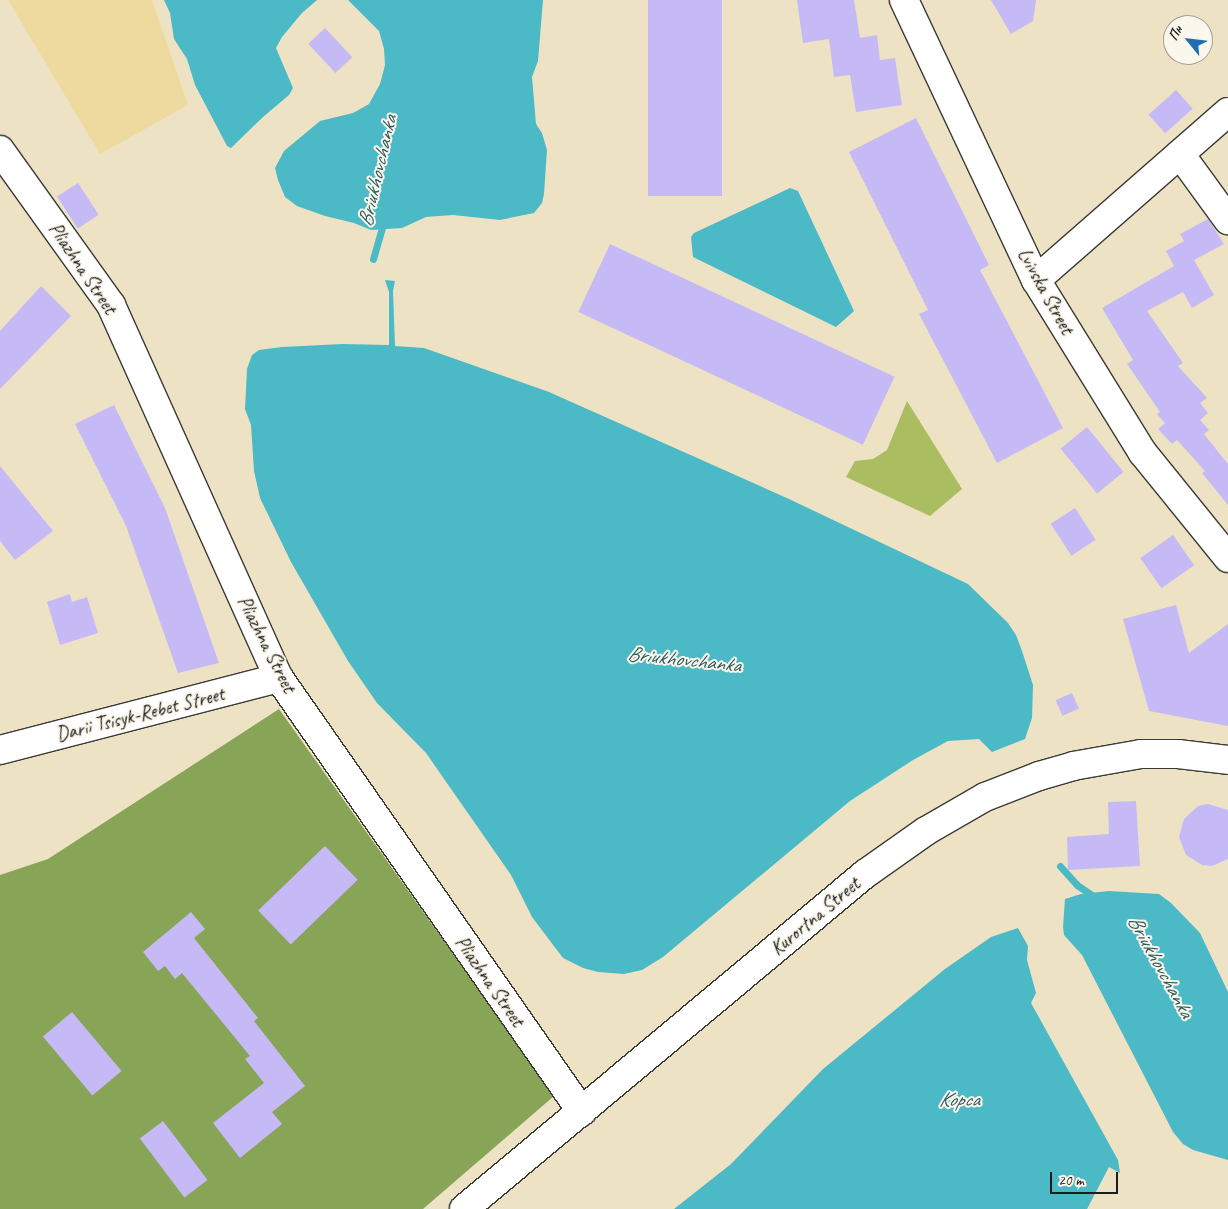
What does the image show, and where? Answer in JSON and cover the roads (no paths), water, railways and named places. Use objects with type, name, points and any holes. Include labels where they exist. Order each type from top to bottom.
[{"type":"street","name":"Lvivska Street","points":[[904,0],[1036,280],[1143,453],[1228,558]]},
{"type":"street","points":[[1036,280],[1228,112]]},
{"type":"street","name":"Pliazhna Street","points":[[0,150],[111,305],[279,678],[582,1112]]},
{"type":"street","points":[[1180,154],[1228,220]]},
{"type":"street","name":"Darii Tsisyk-Rebet Street","points":[[0,750],[279,678]]},
{"type":"street","name":"Kurortna Street","points":[[464,1209],[865,874],[908,841],[985,798],[1039,776],[1105,759],[1141,754],[1178,754],[1228,760]]},
{"type":"water","points":[[164,0],[317,0],[302,13],[282,37],[276,48],[293,88],[289,95],[231,148],[227,146],[195,85],[187,59],[174,39],[170,13]]},
{"type":"water","points":[[348,0],[543,0],[538,61],[532,77],[536,124],[542,133],[547,150],[544,194],[542,203],[534,213],[500,220],[453,215],[426,217],[402,228],[371,230],[297,206],[285,197],[275,168],[284,151],[320,121],[353,113],[369,104],[380,84],[385,65],[384,49],[379,31]]},
{"type":"water","points":[[790,188],[798,191],[854,311],[836,327],[693,257],[691,237],[694,233]]},
{"type":"water","points":[[385,280],[395,281],[393,291],[395,346],[424,348],[549,392],[789,499],[968,584],[1008,623],[1016,635],[1022,651],[1033,685],[1032,718],[1025,739],[992,752],[979,739],[948,741],[913,760],[850,801],[663,957],[642,970],[624,974],[598,972],[583,968],[563,958],[532,917],[511,875],[426,753],[377,703],[348,661],[291,562],[260,498],[254,471],[251,425],[245,409],[247,369],[252,355],[259,350],[282,347],[342,344],[389,345],[389,292]]},
{"type":"water","points":[[1109,891],[1159,894],[1171,903],[1200,933],[1228,992],[1228,1160],[1193,1150],[1183,1144],[1173,1132],[1082,955],[1064,935],[1065,899],[1081,894]]},
{"type":"water","name":"Корса","points":[[1018,928],[1028,946],[1027,960],[1036,993],[1031,1003],[1118,1160],[1120,1173],[1109,1167],[1087,1209],[674,1209],[731,1164],[823,1069],[945,969],[991,937]]},
{"type":"waterway","name":"Briukhovchanka","points":[[373,259],[384,221]]},
{"type":"waterway","name":"Briukhovchanka","points":[[1060,866],[1077,885],[1096,898]]}]
